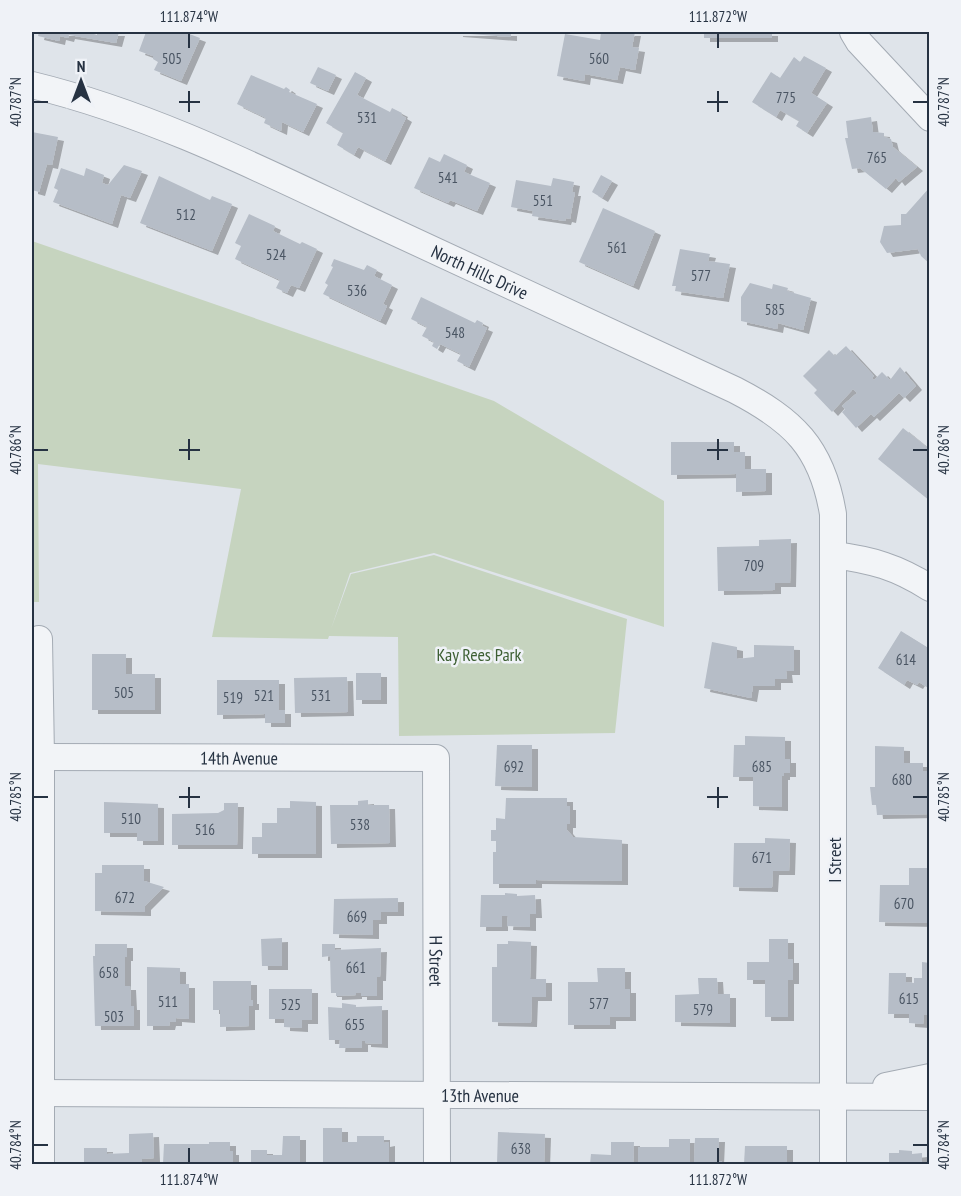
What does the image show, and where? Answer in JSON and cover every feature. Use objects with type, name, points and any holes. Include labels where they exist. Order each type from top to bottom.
[{"type":"street","points":[[853,32],[859,42],[930,118]]},
{"type":"street","name":"North Hills Drive","points":[[32,85],[79,96],[124,111],[193,139],[724,385],[765,407],[792,427],[807,444],[819,465],[833,514],[834,555]]},
{"type":"street","points":[[834,555],[885,564],[906,573],[930,588]]},
{"type":"street","name":"I Street","points":[[833,1164],[834,555]]},
{"type":"street","points":[[36,651],[41,757],[36,1093],[41,1164]]},
{"type":"street","name":"14th Avenue","points":[[41,757],[436,758]]},
{"type":"street","name":"H Street","points":[[436,758],[437,1164]]},
{"type":"street","points":[[833,1097],[930,1077]]},
{"type":"street","name":"13th Avenue","points":[[36,1093],[930,1097]]},
{"type":"green space","name":"Kay Rees Park","points":[[32,241],[494,401],[664,501],[664,627],[434,553],[350,573],[331,629],[351,574],[434,555],[627,619],[615,733],[399,736],[398,637],[329,636],[328,639],[212,637],[241,489],[38,464],[39,602],[32,602]]},
{"type":"building","points":[[39,32],[88,32],[97,35],[97,32],[119,32],[116,43],[69,35],[68,38],[60,36],[59,41],[38,36]]},
{"type":"building","points":[[146,32],[184,32],[200,38],[181,81],[154,70],[158,62],[153,59],[153,56],[139,51]]},
{"type":"building","points":[[511,32],[511,37],[457,33]]},
{"type":"building","points":[[601,32],[635,32],[632,47],[639,48],[635,70],[620,67],[617,80],[585,74],[584,81],[557,76],[565,34],[600,40]]},
{"type":"building","points":[[704,32],[772,32],[772,38],[704,38]]},
{"type":"building","points":[[804,56],[826,68],[811,93],[827,103],[807,133],[796,126],[799,121],[780,110],[776,117],[752,102],[771,72],[780,78],[794,57],[800,62]]},
{"type":"building","points":[[318,67],[336,75],[328,91],[310,83]]},
{"type":"building","points":[[355,72],[366,78],[357,95],[390,112],[392,108],[406,118],[385,161],[358,147],[354,155],[337,145],[343,133],[326,123]]},
{"type":"building","points":[[251,75],[284,89],[286,87],[290,90],[289,92],[317,104],[303,132],[282,122],[281,131],[264,123],[266,118],[237,104]]},
{"type":"building","points":[[871,117],[873,132],[884,133],[884,137],[891,139],[893,147],[917,167],[899,182],[896,178],[886,189],[860,168],[852,169],[845,138],[848,138],[846,121]]},
{"type":"building","points":[[32,132],[58,137],[52,165],[47,164],[39,192],[32,190]]},
{"type":"building","points":[[444,154],[467,165],[464,172],[490,183],[477,211],[450,200],[448,203],[414,188],[429,157],[440,162]]},
{"type":"building","points":[[124,165],[142,171],[130,198],[121,195],[112,224],[53,202],[58,190],[54,188],[61,168],[84,176],[86,168],[104,175],[102,183],[108,185]]},
{"type":"building","points":[[601,175],[612,181],[602,198],[592,192]]},
{"type":"building","points":[[159,176],[210,200],[212,196],[232,204],[212,251],[140,223]]},
{"type":"building","points":[[553,178],[574,182],[572,192],[575,192],[570,219],[566,218],[565,221],[532,216],[533,211],[511,207],[516,180],[551,186]]},
{"type":"building","points":[[930,187],[930,264],[921,256],[918,249],[887,253],[880,242],[884,226],[901,225],[901,214],[906,214]]},
{"type":"building","points":[[603,208],[655,231],[633,286],[579,262]]},
{"type":"building","points":[[249,214],[275,226],[273,231],[300,244],[302,242],[317,249],[299,288],[291,285],[287,293],[276,288],[280,280],[235,259],[241,246],[235,243]]},
{"type":"building","points":[[680,249],[710,254],[708,261],[730,264],[723,298],[675,291],[676,286],[672,286]]},
{"type":"building","points":[[334,259],[364,270],[367,265],[377,270],[374,276],[392,285],[383,304],[387,306],[380,321],[323,294],[328,285],[325,283],[333,267],[331,266]]},
{"type":"building","points":[[750,283],[772,289],[773,284],[811,298],[803,330],[778,323],[777,329],[741,321],[741,297]]},
{"type":"building","points":[[421,297],[475,323],[477,320],[487,328],[469,367],[457,361],[461,354],[440,344],[437,349],[432,346],[434,342],[422,336],[427,327],[411,319]]},
{"type":"building","points":[[846,346],[874,376],[872,378],[874,380],[882,372],[890,380],[900,367],[916,386],[904,398],[899,393],[874,417],[871,414],[856,428],[842,412],[845,409],[842,406],[857,393],[853,389],[832,412],[814,393],[817,390],[803,376],[829,350],[835,356]]},
{"type":"building","points":[[903,428],[930,450],[930,501],[878,459]]},
{"type":"building","points":[[671,442],[734,442],[734,452],[745,452],[745,469],[766,469],[766,491],[736,492],[736,474],[671,475]]},
{"type":"building","points":[[791,539],[790,583],[775,583],[775,590],[718,591],[717,547],[759,546],[759,540]]},
{"type":"building","points":[[901,631],[930,649],[930,689],[919,682],[917,685],[907,680],[904,685],[878,668]]},
{"type":"building","points":[[712,642],[737,647],[737,659],[754,657],[754,645],[794,646],[794,671],[786,671],[787,679],[775,679],[775,686],[753,686],[751,698],[704,688]]},
{"type":"building","points":[[92,654],[126,654],[126,674],[155,674],[155,710],[92,710]]},
{"type":"building","points":[[356,673],[381,673],[381,700],[356,700]]},
{"type":"building","points":[[347,677],[348,712],[295,713],[294,678]]},
{"type":"building","points":[[217,680],[279,680],[279,710],[285,710],[285,723],[265,723],[265,714],[217,715]]},
{"type":"building","points":[[745,736],[785,737],[785,759],[790,759],[790,773],[784,773],[782,776],[782,807],[753,806],[753,777],[733,777],[734,745],[745,745]]},
{"type":"building","points":[[497,745],[532,745],[532,787],[495,786]]},
{"type":"building","points":[[875,746],[904,747],[904,763],[923,763],[923,771],[930,771],[930,814],[877,815],[876,805],[872,805],[870,787],[875,787]]},
{"type":"building","points":[[506,798],[567,798],[567,806],[570,806],[570,824],[567,824],[567,830],[573,837],[622,840],[622,881],[536,880],[536,884],[493,884],[493,852],[496,852],[496,841],[491,841],[491,830],[496,830],[496,818],[505,819]]},
{"type":"building","points":[[368,800],[368,805],[389,805],[390,843],[331,844],[330,805],[358,805],[358,801]]},
{"type":"building","points":[[290,801],[316,802],[316,854],[252,854],[252,837],[262,837],[262,823],[277,823],[277,808],[290,808]]},
{"type":"building","points":[[104,802],[158,804],[158,841],[137,841],[137,833],[104,833]]},
{"type":"building","points":[[224,803],[238,803],[237,845],[172,845],[172,814],[218,813],[224,810]]},
{"type":"building","points":[[765,838],[790,839],[789,871],[773,871],[772,888],[733,887],[734,843],[765,843]]},
{"type":"building","points":[[102,865],[144,865],[144,881],[164,887],[145,906],[145,912],[95,911],[95,873],[102,873]]},
{"type":"building","points":[[909,868],[930,868],[930,923],[879,922],[880,885],[909,885]]},
{"type":"building","points":[[505,893],[517,894],[517,896],[535,895],[536,914],[530,914],[530,927],[507,926],[508,916],[502,916],[502,927],[480,927],[481,895],[505,895]]},
{"type":"building","points":[[398,898],[398,912],[381,912],[381,920],[373,920],[373,935],[333,934],[334,899]]},
{"type":"building","points":[[282,938],[282,966],[262,966],[261,939]]},
{"type":"building","points":[[769,939],[788,939],[788,959],[793,959],[793,980],[788,980],[788,1017],[765,1017],[765,980],[747,980],[747,962],[769,962]]},
{"type":"building","points":[[508,941],[531,942],[530,979],[546,979],[546,997],[532,997],[531,1023],[492,1022],[492,967],[497,967],[497,944],[508,944]]},
{"type":"building","points":[[95,944],[127,944],[125,986],[130,986],[131,1006],[134,1006],[134,1026],[95,1026],[93,956],[95,956]]},
{"type":"building","points":[[322,944],[335,944],[335,950],[381,948],[377,996],[361,996],[361,993],[356,993],[356,995],[336,996],[336,993],[331,993],[330,956],[322,957]]},
{"type":"building","points":[[922,962],[930,963],[930,1015],[924,1015],[923,1024],[909,1023],[909,1014],[888,1014],[889,973],[906,973],[906,982],[914,983],[914,978],[922,978]]},
{"type":"building","points":[[147,967],[180,968],[180,984],[189,984],[189,1019],[176,1018],[176,1022],[170,1022],[169,1026],[147,1026]]},
{"type":"building","points":[[597,968],[625,968],[625,989],[630,989],[630,1017],[610,1017],[610,1025],[568,1025],[568,982],[598,982]]},
{"type":"building","points":[[698,978],[717,978],[718,994],[730,994],[730,1023],[675,1022],[675,995],[699,994]]},
{"type":"building","points":[[213,981],[251,981],[253,1006],[249,1006],[249,1026],[220,1027],[220,1010],[213,1010]]},
{"type":"building","points":[[269,989],[312,989],[312,1020],[302,1020],[302,1028],[284,1027],[284,1019],[269,1019]]},
{"type":"building","points":[[342,1003],[356,1005],[356,1007],[382,1006],[382,1044],[362,1041],[362,1048],[339,1048],[340,1040],[329,1040],[328,1007],[342,1008]]},
{"type":"building","points":[[323,1128],[342,1128],[342,1142],[357,1142],[357,1136],[384,1136],[384,1143],[389,1142],[389,1164],[323,1164]]},
{"type":"building","points":[[498,1132],[545,1134],[544,1163],[497,1163]]},
{"type":"building","points":[[153,1133],[154,1158],[142,1159],[142,1164],[84,1164],[84,1148],[107,1148],[107,1154],[129,1153],[129,1134]]},
{"type":"building","points":[[283,1136],[300,1136],[300,1164],[251,1164],[251,1150],[267,1150],[267,1155],[282,1155]]},
{"type":"building","points":[[695,1138],[719,1138],[718,1161],[722,1161],[721,1164],[694,1164]]},
{"type":"building","points":[[669,1139],[690,1139],[690,1164],[638,1164],[638,1147],[669,1147]]},
{"type":"building","points":[[209,1142],[230,1142],[233,1164],[163,1164],[164,1144],[209,1144]]},
{"type":"building","points":[[611,1142],[634,1142],[633,1164],[590,1164],[591,1154],[611,1155]]},
{"type":"building","points":[[745,1146],[787,1146],[787,1164],[744,1164]]},
{"type":"building","points":[[899,1150],[912,1151],[912,1154],[922,1153],[922,1164],[889,1164],[889,1153],[899,1153]]}]
